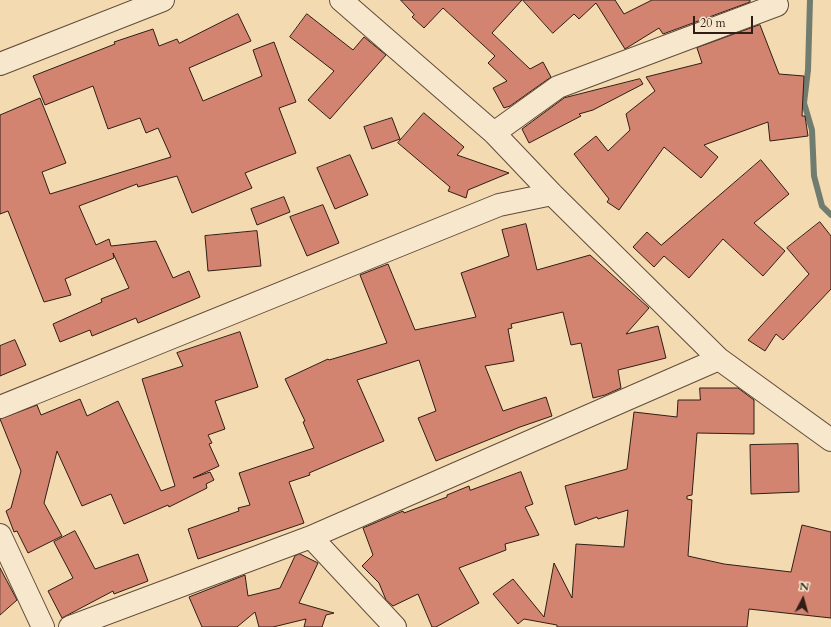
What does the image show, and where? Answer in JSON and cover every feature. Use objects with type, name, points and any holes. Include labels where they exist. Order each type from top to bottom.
[{"type":"street","points":[[0,64],[162,0]]},
{"type":"street","points":[[341,0],[494,133],[552,194],[719,359],[831,440]]},
{"type":"street","points":[[494,133],[558,87],[776,5]]},
{"type":"street","points":[[0,407],[499,205],[552,194]]},
{"type":"street","points":[[70,627],[311,537],[719,359]]},
{"type":"street","points":[[0,535],[43,627]]},
{"type":"street","points":[[311,537],[395,627]]},
{"type":"building","points":[[401,0],[522,0],[492,33],[530,69],[543,62],[551,77],[510,106],[504,108],[493,88],[507,81],[488,63],[495,56],[443,8],[424,28],[412,17],[414,15]]},
{"type":"building","points":[[523,0],[615,0],[624,14],[652,0],[750,0],[750,2],[663,34],[659,28],[625,49],[596,3],[579,19],[574,14],[553,33]]},
{"type":"building","points":[[238,14],[251,41],[189,68],[203,101],[262,76],[253,50],[274,42],[296,102],[279,108],[296,153],[245,173],[252,188],[192,213],[177,176],[138,187],[137,184],[79,206],[96,245],[109,239],[111,246],[156,241],[173,278],[189,271],[200,297],[138,323],[136,318],[92,336],[90,330],[60,342],[53,324],[102,302],[101,299],[129,288],[113,253],[114,258],[65,279],[71,295],[44,302],[8,211],[0,214],[0,115],[40,98],[66,163],[42,172],[50,194],[171,157],[158,128],[146,133],[140,118],[108,129],[93,86],[45,105],[33,76],[115,44],[114,42],[153,29],[159,46],[177,39],[179,43]]},
{"type":"building","points":[[307,14],[353,50],[364,37],[386,55],[330,119],[308,100],[334,71],[290,37]]},
{"type":"building","points":[[760,25],[779,74],[804,76],[802,116],[805,116],[808,136],[770,141],[768,122],[704,145],[718,157],[701,178],[664,147],[619,210],[607,202],[609,199],[574,154],[596,136],[608,151],[630,130],[626,114],[655,91],[646,77],[702,63],[697,48]]},
{"type":"building","points":[[640,79],[643,84],[593,110],[579,114],[581,116],[529,143],[522,129],[564,98]]},
{"type":"building","points":[[424,113],[464,147],[457,155],[509,173],[468,190],[466,198],[448,191],[450,187],[398,143]]},
{"type":"building","points":[[392,118],[400,139],[372,149],[364,127]]},
{"type":"building","points":[[350,155],[368,195],[335,209],[317,168]]},
{"type":"building","points":[[761,160],[789,194],[754,223],[785,251],[763,276],[723,239],[689,278],[664,256],[654,267],[633,247],[647,232],[661,245]]},
{"type":"building","points":[[284,197],[290,212],[257,225],[251,209]]},
{"type":"building","points":[[323,205],[339,243],[307,256],[290,217]]},
{"type":"building","points":[[820,222],[831,236],[831,289],[783,340],[776,334],[765,351],[748,340],[809,274],[787,248]]},
{"type":"building","points":[[526,224],[537,270],[590,255],[649,308],[626,334],[658,326],[666,358],[618,370],[621,388],[605,395],[593,398],[581,343],[571,345],[563,312],[511,324],[512,328],[508,329],[514,361],[485,366],[503,411],[546,397],[552,416],[520,427],[436,461],[418,418],[436,411],[419,360],[357,380],[384,441],[309,473],[310,475],[289,482],[304,523],[198,559],[188,529],[239,511],[238,508],[250,505],[239,473],[314,448],[303,422],[305,421],[285,379],[328,359],[329,360],[387,343],[360,275],[388,264],[415,330],[476,317],[461,273],[509,256],[502,230]]},
{"type":"building","points":[[257,231],[261,266],[208,271],[205,236]]},
{"type":"building","points":[[240,332],[258,387],[215,401],[225,429],[208,435],[212,443],[209,444],[219,466],[193,478],[210,472],[214,480],[206,484],[207,488],[169,507],[168,505],[124,524],[111,494],[82,506],[57,451],[44,503],[62,536],[28,553],[17,531],[14,532],[6,511],[11,508],[21,471],[0,419],[37,405],[41,415],[80,399],[87,416],[118,401],[161,491],[175,486],[142,379],[183,366],[177,353]]},
{"type":"building","points":[[15,340],[26,365],[0,376],[0,346]]},
{"type":"building","points":[[700,388],[738,388],[754,400],[754,434],[697,433],[692,495],[687,496],[687,499],[692,500],[688,556],[724,564],[791,572],[802,525],[831,532],[831,618],[749,609],[747,627],[557,627],[557,625],[524,619],[518,624],[493,594],[513,579],[544,617],[554,563],[572,598],[576,544],[624,547],[628,510],[598,519],[597,517],[575,525],[565,486],[627,469],[634,412],[677,417],[678,400],[700,400]]},
{"type":"building","points":[[798,444],[799,492],[751,494],[750,445]]},
{"type":"building","points":[[521,472],[533,504],[525,507],[539,535],[505,544],[506,550],[459,568],[479,603],[436,627],[432,627],[418,594],[393,606],[386,600],[379,583],[362,566],[373,555],[363,528],[403,511],[404,513],[447,497],[447,495],[469,486],[470,490]]},
{"type":"building","points":[[75,531],[95,569],[138,554],[148,581],[114,594],[113,591],[62,618],[48,591],[73,578],[54,542]]},
{"type":"building","points":[[300,554],[318,563],[299,603],[334,613],[326,615],[322,627],[304,627],[306,619],[273,627],[259,627],[255,612],[237,627],[202,627],[189,597],[245,575],[248,596],[280,588],[295,556]]},
{"type":"building","points":[[0,568],[17,600],[0,615]]},
{"type":"waterway","points":[[810,0],[808,70],[804,103],[812,130],[814,176],[822,206],[831,215]]}]
